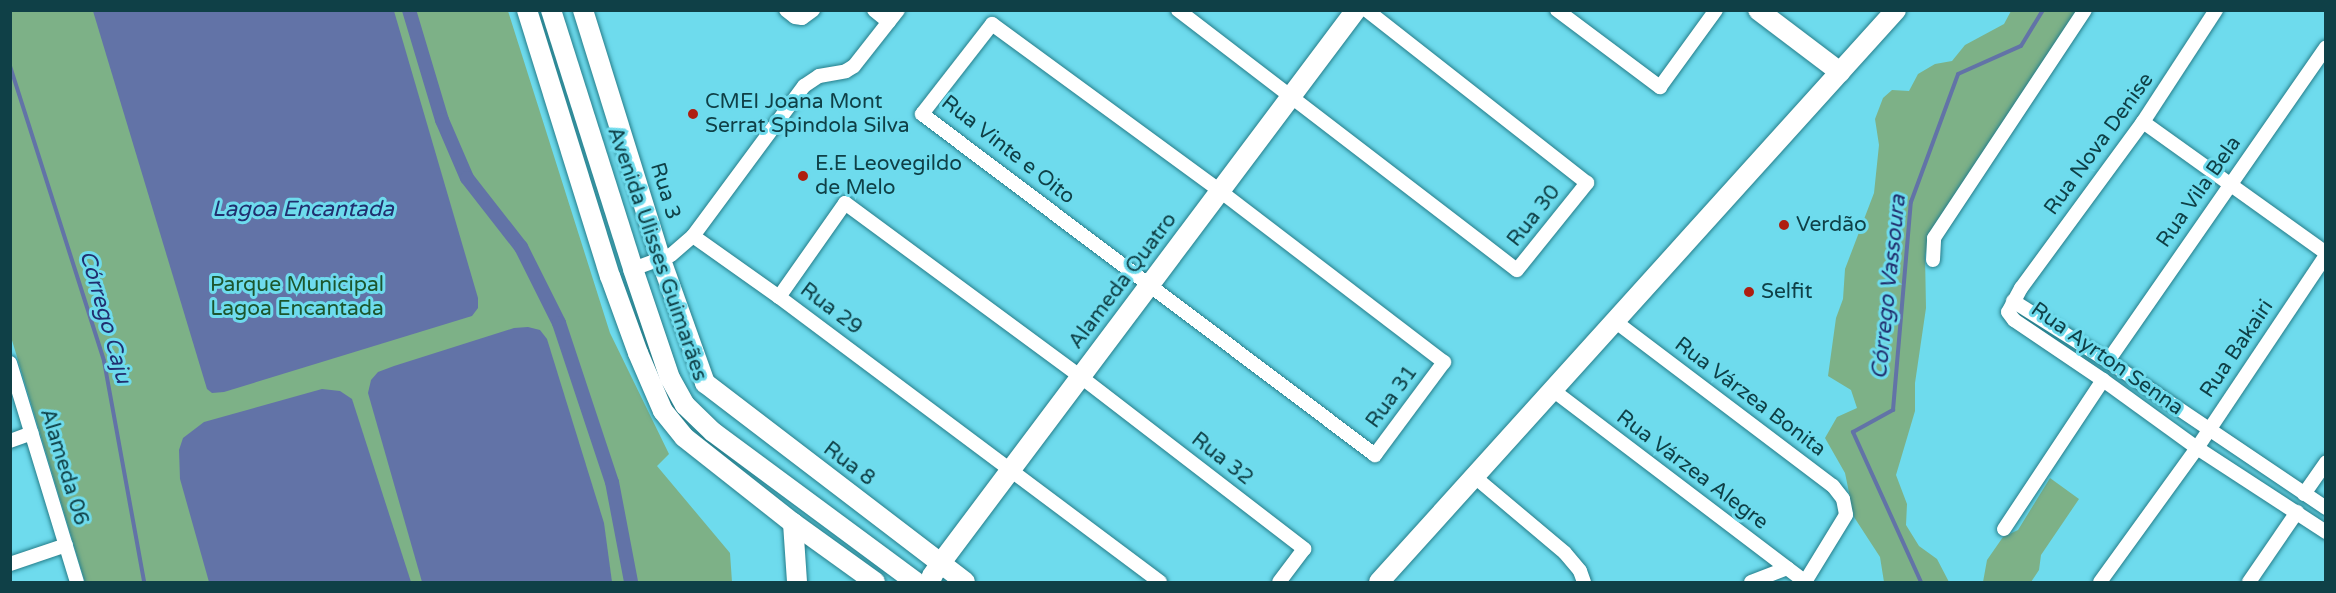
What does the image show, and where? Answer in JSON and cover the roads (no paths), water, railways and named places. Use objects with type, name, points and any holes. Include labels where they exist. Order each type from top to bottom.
[{"type":"main road","points":[[527,10],[610,276],[650,384],[670,422],[684,437],[793,523],[875,582]]},
{"type":"main road","name":"Avenida Ulisses Guimarães","points":[[551,10],[633,269],[670,378],[685,405],[701,423],[916,582]]},
{"type":"main road","name":"Rua 3","points":[[583,10],[661,260],[705,383]]},
{"type":"main road","name":"Alameda Quatro","points":[[931,582],[940,564],[1356,10]]},
{"type":"main road","points":[[1758,10],[1840,72]]},
{"type":"main road","points":[[1378,582],[1476,478],[1896,10]]},
{"type":"main road","points":[[610,276],[633,269]]},
{"type":"main road","name":"Rua 8","points":[[705,383],[965,582]]},
{"type":"main road","points":[[793,523],[797,582]]},
{"type":"street","points":[[786,10],[795,17],[802,18],[813,10]]},
{"type":"street","points":[[874,10],[889,22]]},
{"type":"street","points":[[633,269],[661,260],[693,236],[804,86],[819,76],[846,71],[854,66],[898,10]]},
{"type":"street","points":[[1178,10],[1291,98]]},
{"type":"street","name":"Rua 30","points":[[1291,98],[1517,270],[1587,183],[1366,10]]},
{"type":"street","points":[[1557,10],[1660,87],[1716,10]]},
{"type":"street","points":[[1933,260],[1934,238],[2085,10]]},
{"type":"street","name":"Rua Nova Denise","points":[[2013,301],[2143,122],[2216,10]]},
{"type":"street","name":"Rua Vinte e Oito","points":[[1150,285],[922,114],[992,24],[1220,191]]},
{"type":"street","name":"Rua Vila Bela","points":[[2108,361],[2325,47]]},
{"type":"street","points":[[2143,122],[2325,254]]},
{"type":"street","name":"Rua 31","points":[[1150,285],[1375,455],[1444,362],[1220,191]]},
{"type":"street","name":"Rua 29","points":[[1010,471],[779,297],[845,203],[1081,377]]},
{"type":"street","points":[[693,236],[779,297]]},
{"type":"street","name":"Rua Bakairi","points":[[2100,582],[2197,448],[2325,254]]},
{"type":"street","name":"Rua Ayrton Senna","points":[[2325,508],[2208,431],[2108,361],[2013,301],[2008,312],[2014,320],[2103,380],[2197,448],[2325,532]]},
{"type":"street","name":"Rua Várzea Bonita","points":[[1616,322],[1833,486],[1843,499],[1846,515],[1806,582]]},
{"type":"street","name":"Alameda 06","points":[[10,363],[77,582]]},
{"type":"street","name":"Rua 32","points":[[1081,377],[1304,549],[1279,582]]},
{"type":"street","points":[[2004,529],[2103,380]]},
{"type":"street","name":"Rua Várzea Alegre","points":[[1554,391],[1806,582]]},
{"type":"street","points":[[10,441],[32,433]]},
{"type":"street","points":[[2304,494],[2325,462]]},
{"type":"street","points":[[1010,471],[1160,582]]},
{"type":"street","points":[[1476,478],[1565,553],[1580,571],[1584,582]]},
{"type":"street","points":[[2249,582],[2296,513]]},
{"type":"street","points":[[10,564],[66,546]]},
{"type":"street","points":[[1751,582],[1787,568]]},
{"type":"water","name":"Lagoa Encantada","points":[[93,11],[394,11],[478,298],[478,308],[472,316],[224,392],[212,393],[207,389]]},
{"type":"water","points":[[528,327],[540,330],[547,339],[604,523],[612,582],[422,582],[368,393],[371,380],[378,372],[394,366],[514,328]]},
{"type":"water","points":[[322,389],[340,391],[352,399],[411,582],[209,582],[180,479],[179,450],[183,438],[204,422]]},
{"type":"waterway","points":[[409,10],[442,120],[467,178],[521,247],[559,323],[612,482],[631,582]]},
{"type":"waterway","name":"Córrego Vassoura","points":[[1921,582],[1853,432],[1893,410],[1911,202],[1958,74],[2021,46],[2043,10]]},
{"type":"waterway","name":"Córrego Caju","points":[[10,66],[104,361],[144,582]]},
{"type":"place","name":"CMEI Joana Mont Serrat Spindola Silva","points":[[693,114]]},
{"type":"place","name":"E.E Leovegildo de Melo","points":[[803,176]]},
{"type":"place","name":"Verdão","points":[[1784,225]]},
{"type":"place","name":"Selfit","points":[[1749,292]]},
{"type":"park label","name":"Parque Municipal Lagoa Encantada","points":[[297,297]]}]
